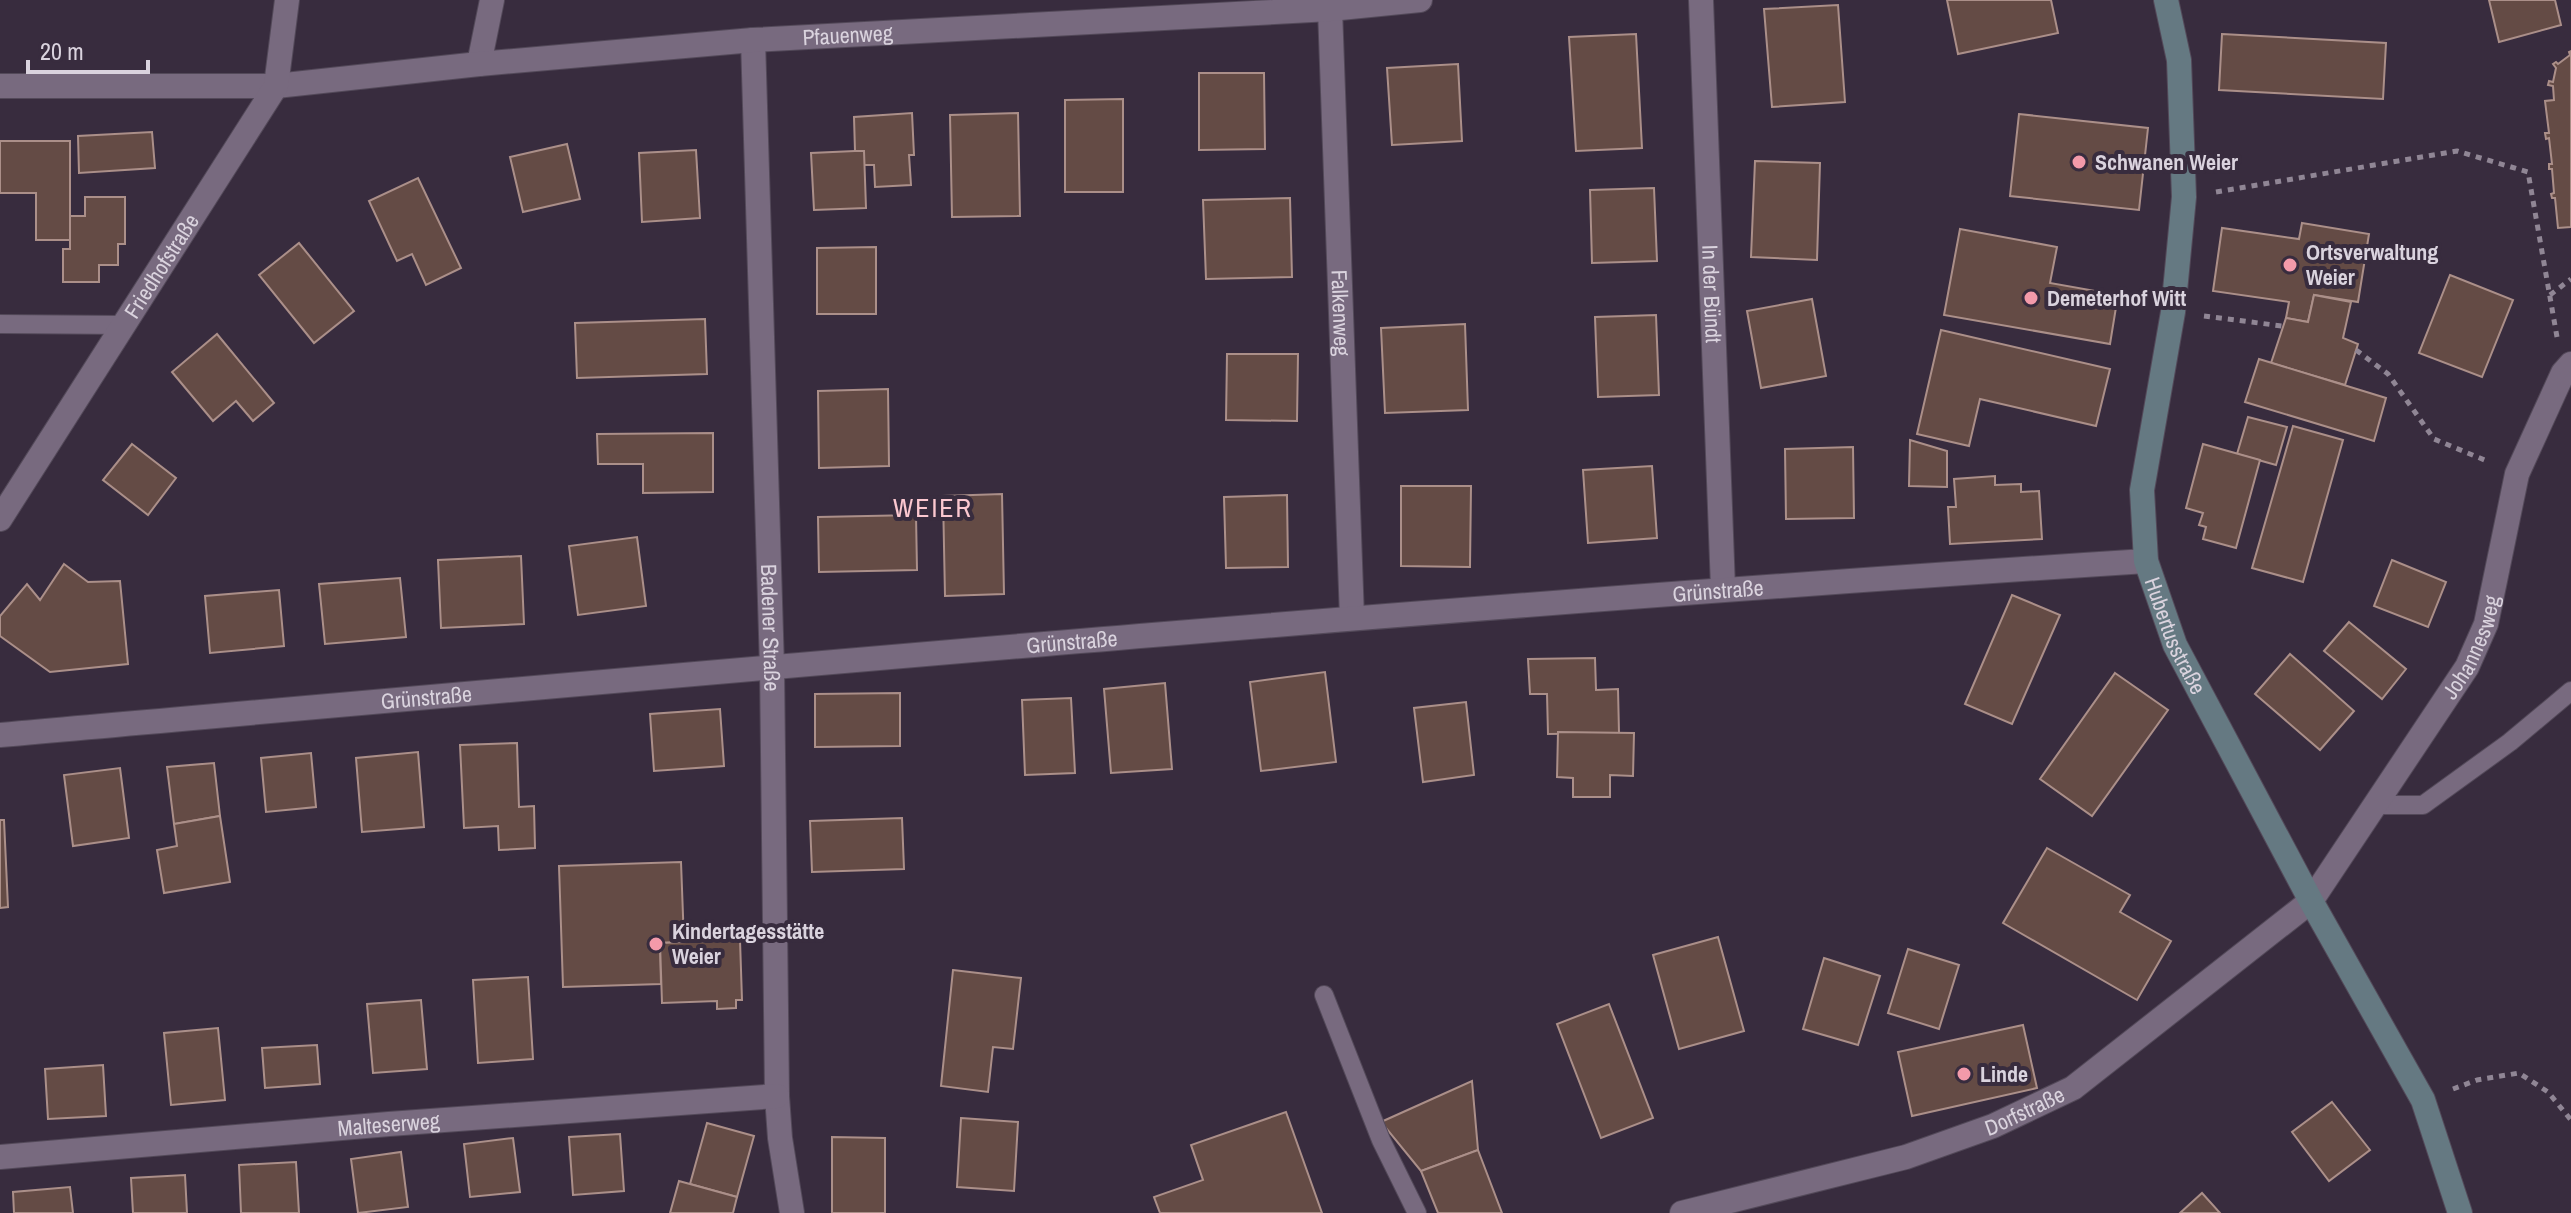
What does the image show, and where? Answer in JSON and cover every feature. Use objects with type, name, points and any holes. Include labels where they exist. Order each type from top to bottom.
[{"type":"street","name":"Friedhofstraße","points":[[0,519],[276,86],[287,0]]},
{"type":"street","points":[[479,64],[492,0]]},
{"type":"street","name":"Pfauenweg","points":[[0,86],[276,86],[479,64],[753,40],[1216,7],[1330,9],[1420,0]]},
{"type":"street","name":"In der Bündt","points":[[1701,0],[1723,588]]},
{"type":"street","name":"Hubertusstraße","points":[[2166,0],[2179,60],[2184,197],[2173,312],[2142,490],[2146,561],[2175,645],[2311,901],[2423,1100],[2460,1213]]},
{"type":"street","name":"Falkenweg","points":[[1330,9],[1352,618]]},
{"type":"street","name":"Badener Straße","points":[[753,40],[772,667],[777,1096],[792,1213]]},
{"type":"street","name":"Johannesweg","points":[[2311,901],[2467,667],[2486,624],[2517,474],[2567,368]]},
{"type":"street","name":"Grünstraße","points":[[0,735],[1352,618],[1723,588],[2146,561]]},
{"type":"street","name":"Dorfstraße","points":[[1682,1213],[1906,1157],[1993,1126],[2073,1088],[2311,901]]},
{"type":"street","name":"Malteserweg","points":[[0,1157],[777,1096]]},
{"type":"lane","points":[[0,324],[125,325]]},
{"type":"lane","points":[[2376,805],[2423,805],[2510,742],[2571,691]]},
{"type":"lane","points":[[1324,995],[1381,1140],[1417,1213]]},
{"type":"path","points":[[2184,197],[2457,151],[2528,172],[2550,295],[2567,368]]},
{"type":"path","points":[[2550,295],[2571,279]]},
{"type":"path","points":[[2173,312],[2282,326]]},
{"type":"path","points":[[2356,350],[2388,374],[2434,439],[2517,474]]},
{"type":"path","points":[[2423,1100],[2477,1080],[2519,1073],[2548,1092],[2571,1120]]},
{"type":"building","points":[[1947,0],[2051,0],[2058,33],[1958,54]]},
{"type":"building","points":[[2489,0],[2555,0],[2561,25],[2499,42]]},
{"type":"building","points":[[1838,5],[1845,102],[1772,107],[1764,9]]},
{"type":"building","points":[[1636,34],[1642,148],[1576,151],[1569,37]]},
{"type":"building","points":[[2222,34],[2386,43],[2383,99],[2219,90]]},
{"type":"building","points":[[2571,51],[2571,227],[2558,228],[2555,198],[2551,194],[2554,193],[2552,169],[2549,169],[2549,164],[2552,164],[2549,138],[2546,139],[2545,133],[2549,133],[2545,101],[2554,100],[2553,86],[2548,85],[2549,81],[2553,82],[2556,68],[2553,64],[2558,64]]},
{"type":"building","points":[[1458,64],[1462,141],[1392,145],[1387,68]]},
{"type":"building","points":[[1199,73],[1264,73],[1265,149],[1199,150]]},
{"type":"building","points":[[1123,99],[1123,192],[1065,192],[1065,100]]},
{"type":"building","points":[[912,113],[914,155],[909,155],[911,185],[875,187],[874,165],[864,165],[864,151],[855,151],[854,117]]},
{"type":"building","points":[[1018,113],[1020,216],[952,217],[950,115]]},
{"type":"building","name":"Schwanen Weier","points":[[2019,114],[2148,128],[2139,210],[2010,196]]},
{"type":"building","points":[[152,132],[155,168],[79,173],[78,136]]},
{"type":"building","points":[[0,141],[70,141],[70,240],[36,240],[36,193],[0,193]]},
{"type":"building","points":[[567,144],[580,199],[523,212],[510,157]]},
{"type":"building","points":[[696,150],[700,218],[642,222],[639,153]]},
{"type":"building","points":[[864,151],[866,208],[814,210],[811,153]]},
{"type":"building","points":[[1755,161],[1820,163],[1817,260],[1751,257]]},
{"type":"building","points":[[418,178],[461,268],[426,285],[412,254],[397,261],[369,201]]},
{"type":"building","points":[[1654,188],[1657,261],[1592,263],[1590,190]]},
{"type":"building","points":[[85,197],[125,197],[125,244],[118,244],[118,265],[99,265],[99,282],[63,282],[63,249],[70,249],[70,216],[85,216]]},
{"type":"building","points":[[1290,198],[1292,277],[1206,279],[1203,200]]},
{"type":"building","name":"Ortsverwaltung Weier","points":[[2302,223],[2369,234],[2358,302],[2314,295],[2308,322],[2286,318],[2289,302],[2213,291],[2222,228],[2299,239]]},
{"type":"building","points":[[1960,229],[2057,247],[2050,283],[2118,295],[2110,344],[1944,315]]},
{"type":"building","points":[[299,243],[354,311],[314,343],[259,275]]},
{"type":"building","points":[[876,247],[876,314],[817,314],[817,248]]},
{"type":"building","points":[[2450,275],[2513,300],[2482,377],[2419,353]]},
{"type":"building","points":[[2314,295],[2351,302],[2343,338],[2358,344],[2345,385],[2271,363],[2286,318],[2308,322]]},
{"type":"building","points":[[1812,299],[1826,376],[1761,388],[1747,311]]},
{"type":"building","points":[[1656,315],[1659,395],[1598,397],[1595,317]]},
{"type":"building","points":[[705,319],[707,374],[577,378],[575,323]]},
{"type":"building","points":[[1465,324],[1468,410],[1385,413],[1381,328]]},
{"type":"building","points":[[1941,330],[2110,369],[2096,426],[1980,399],[1969,446],[1917,434]]},
{"type":"building","points":[[217,334],[274,403],[253,421],[236,401],[213,421],[172,372]]},
{"type":"building","points":[[1227,354],[1298,354],[1297,421],[1226,420]]},
{"type":"building","points":[[2259,359],[2386,398],[2374,441],[2245,402]]},
{"type":"building","points":[[888,389],[889,466],[819,468],[818,391]]},
{"type":"building","points":[[2248,417],[2287,427],[2276,465],[2237,454]]},
{"type":"building","points":[[2293,426],[2343,440],[2303,582],[2252,568]]},
{"type":"building","points":[[713,433],[713,492],[643,493],[643,464],[598,464],[597,434]]},
{"type":"building","points":[[1910,440],[1947,451],[1947,487],[1909,486]]},
{"type":"building","points":[[132,444],[176,478],[148,515],[103,480]]},
{"type":"building","points":[[2203,444],[2260,460],[2236,548],[2203,539],[2206,527],[2199,525],[2203,513],[2186,508]]},
{"type":"building","points":[[1853,447],[1854,518],[1786,519],[1785,449]]},
{"type":"building","points":[[1652,466],[1657,538],[1588,543],[1583,470]]},
{"type":"building","points":[[1995,476],[1995,485],[2021,484],[2021,492],[2039,491],[2042,539],[1950,544],[1948,507],[1956,507],[1954,479]]},
{"type":"building","points":[[1401,486],[1471,486],[1470,567],[1401,566]]},
{"type":"building","points":[[1002,494],[1004,594],[945,596],[943,496]]},
{"type":"building","points":[[1287,495],[1288,567],[1226,568],[1224,497]]},
{"type":"building","points":[[916,515],[917,570],[819,572],[818,517]]},
{"type":"building","points":[[637,537],[646,606],[578,615],[569,546]]},
{"type":"building","points":[[521,556],[524,624],[441,628],[438,560]]},
{"type":"building","points":[[2392,560],[2446,582],[2428,627],[2374,606]]},
{"type":"building","points":[[64,564],[88,582],[120,581],[128,664],[50,672],[0,636],[0,616],[27,584],[40,600]]},
{"type":"building","points":[[400,578],[406,637],[325,644],[319,584]]},
{"type":"building","points":[[279,590],[284,646],[210,653],[205,596]]},
{"type":"building","points":[[2012,595],[2060,615],[2012,724],[1965,704]]},
{"type":"building","points":[[2349,622],[2406,669],[2382,699],[2324,651]]},
{"type":"building","points":[[2290,654],[2354,711],[2320,750],[2255,694]]},
{"type":"building","points":[[1595,658],[1596,690],[1618,689],[1619,733],[1548,734],[1547,694],[1530,694],[1528,659]]},
{"type":"building","points":[[1325,672],[1336,762],[1261,771],[1250,682]]},
{"type":"building","points":[[2115,673],[2168,710],[2092,816],[2040,779]]},
{"type":"building","points":[[1165,683],[1172,769],[1111,773],[1104,689]]},
{"type":"building","points":[[900,693],[900,746],[815,747],[815,694]]},
{"type":"building","points":[[1071,698],[1075,773],[1025,775],[1022,700]]},
{"type":"building","points":[[1466,702],[1474,775],[1423,782],[1414,708]]},
{"type":"building","points":[[720,709],[724,766],[654,771],[650,714]]},
{"type":"building","points":[[1558,732],[1634,733],[1633,776],[1610,775],[1610,797],[1573,797],[1573,778],[1557,777]]},
{"type":"building","points":[[517,743],[519,807],[534,806],[535,848],[499,850],[498,826],[464,828],[460,745]]},
{"type":"building","points":[[418,752],[424,827],[362,832],[356,758]]},
{"type":"building","points":[[311,753],[316,807],[266,812],[261,758]]},
{"type":"building","points":[[214,763],[220,816],[174,824],[167,767]]},
{"type":"building","points":[[120,768],[129,838],[73,846],[64,775]]},
{"type":"building","points":[[220,816],[230,882],[164,893],[157,850],[177,846],[174,824]]},
{"type":"building","points":[[902,818],[904,869],[812,872],[810,821]]},
{"type":"building","points":[[0,820],[4,820],[8,907],[0,908]]},
{"type":"building","points":[[2047,848],[2130,895],[2120,912],[2171,941],[2137,1000],[2003,923]]},
{"type":"building","points":[[681,862],[684,942],[660,943],[661,984],[563,987],[559,866]]},
{"type":"building","points":[[1718,937],[1744,1031],[1679,1049],[1653,955]]},
{"type":"building","points":[[740,940],[742,1000],[736,1000],[736,1008],[717,1009],[717,1001],[662,1003],[660,943]]},
{"type":"building","points":[[1908,949],[1959,965],[1939,1029],[1888,1013]]},
{"type":"building","points":[[1824,958],[1880,976],[1858,1045],[1803,1029]]},
{"type":"building","points":[[953,970],[1021,978],[1013,1049],[993,1047],[988,1092],[941,1086]]},
{"type":"building","points":[[528,977],[533,1059],[478,1063],[473,980]]},
{"type":"building","points":[[421,1000],[427,1069],[373,1073],[367,1004]]},
{"type":"building","points":[[1609,1004],[1653,1118],[1601,1138],[1557,1024]]},
{"type":"building","points":[[2023,1025],[2037,1088],[1912,1116],[1898,1052]]},
{"type":"building","points":[[218,1028],[225,1100],[171,1105],[164,1033]]},
{"type":"building","points":[[317,1045],[320,1084],[265,1088],[262,1048]]},
{"type":"building","points":[[103,1065],[106,1116],[48,1119],[45,1069]]},
{"type":"building","points":[[1472,1081],[1478,1150],[1421,1171],[1381,1122]]},
{"type":"building","points":[[2332,1102],[2370,1150],[2329,1181],[2292,1132]]},
{"type":"building","points":[[1286,1112],[1322,1213],[1160,1213],[1154,1197],[1203,1180],[1191,1145]]},
{"type":"building","points":[[961,1118],[1018,1122],[1014,1191],[957,1187]]},
{"type":"building","points":[[707,1123],[754,1136],[737,1197],[690,1184]]},
{"type":"building","points":[[620,1134],[624,1191],[573,1195],[569,1137]]},
{"type":"building","points":[[832,1137],[885,1138],[885,1213],[832,1213]]},
{"type":"building","points":[[513,1138],[520,1192],[470,1197],[464,1144]]},
{"type":"building","points":[[1478,1150],[1502,1213],[1438,1213],[1421,1171]]},
{"type":"building","points":[[401,1152],[408,1207],[358,1213],[351,1159]]},
{"type":"building","points":[[296,1162],[299,1213],[241,1213],[239,1165]]},
{"type":"building","points":[[185,1175],[187,1213],[133,1213],[131,1178]]},
{"type":"building","points":[[679,1181],[737,1197],[733,1213],[670,1213]]},
{"type":"building","points":[[70,1187],[73,1213],[14,1213],[13,1192]]},
{"type":"building","points":[[2202,1193],[2220,1213],[2180,1213]]},
{"type":"place","name":"Schwanen Weier","points":[[2079,162]]},
{"type":"place","name":"Ortsverwaltung Weier","points":[[2290,265]]},
{"type":"place","name":"Demeterhof Witt","points":[[2031,298]]},
{"type":"place","name":"Kindertagesstätte Weier","points":[[656,944]]},
{"type":"place","name":"Linde","points":[[1964,1074]]},
{"type":"district","name":"WEIER","points":[[933,507]]}]
